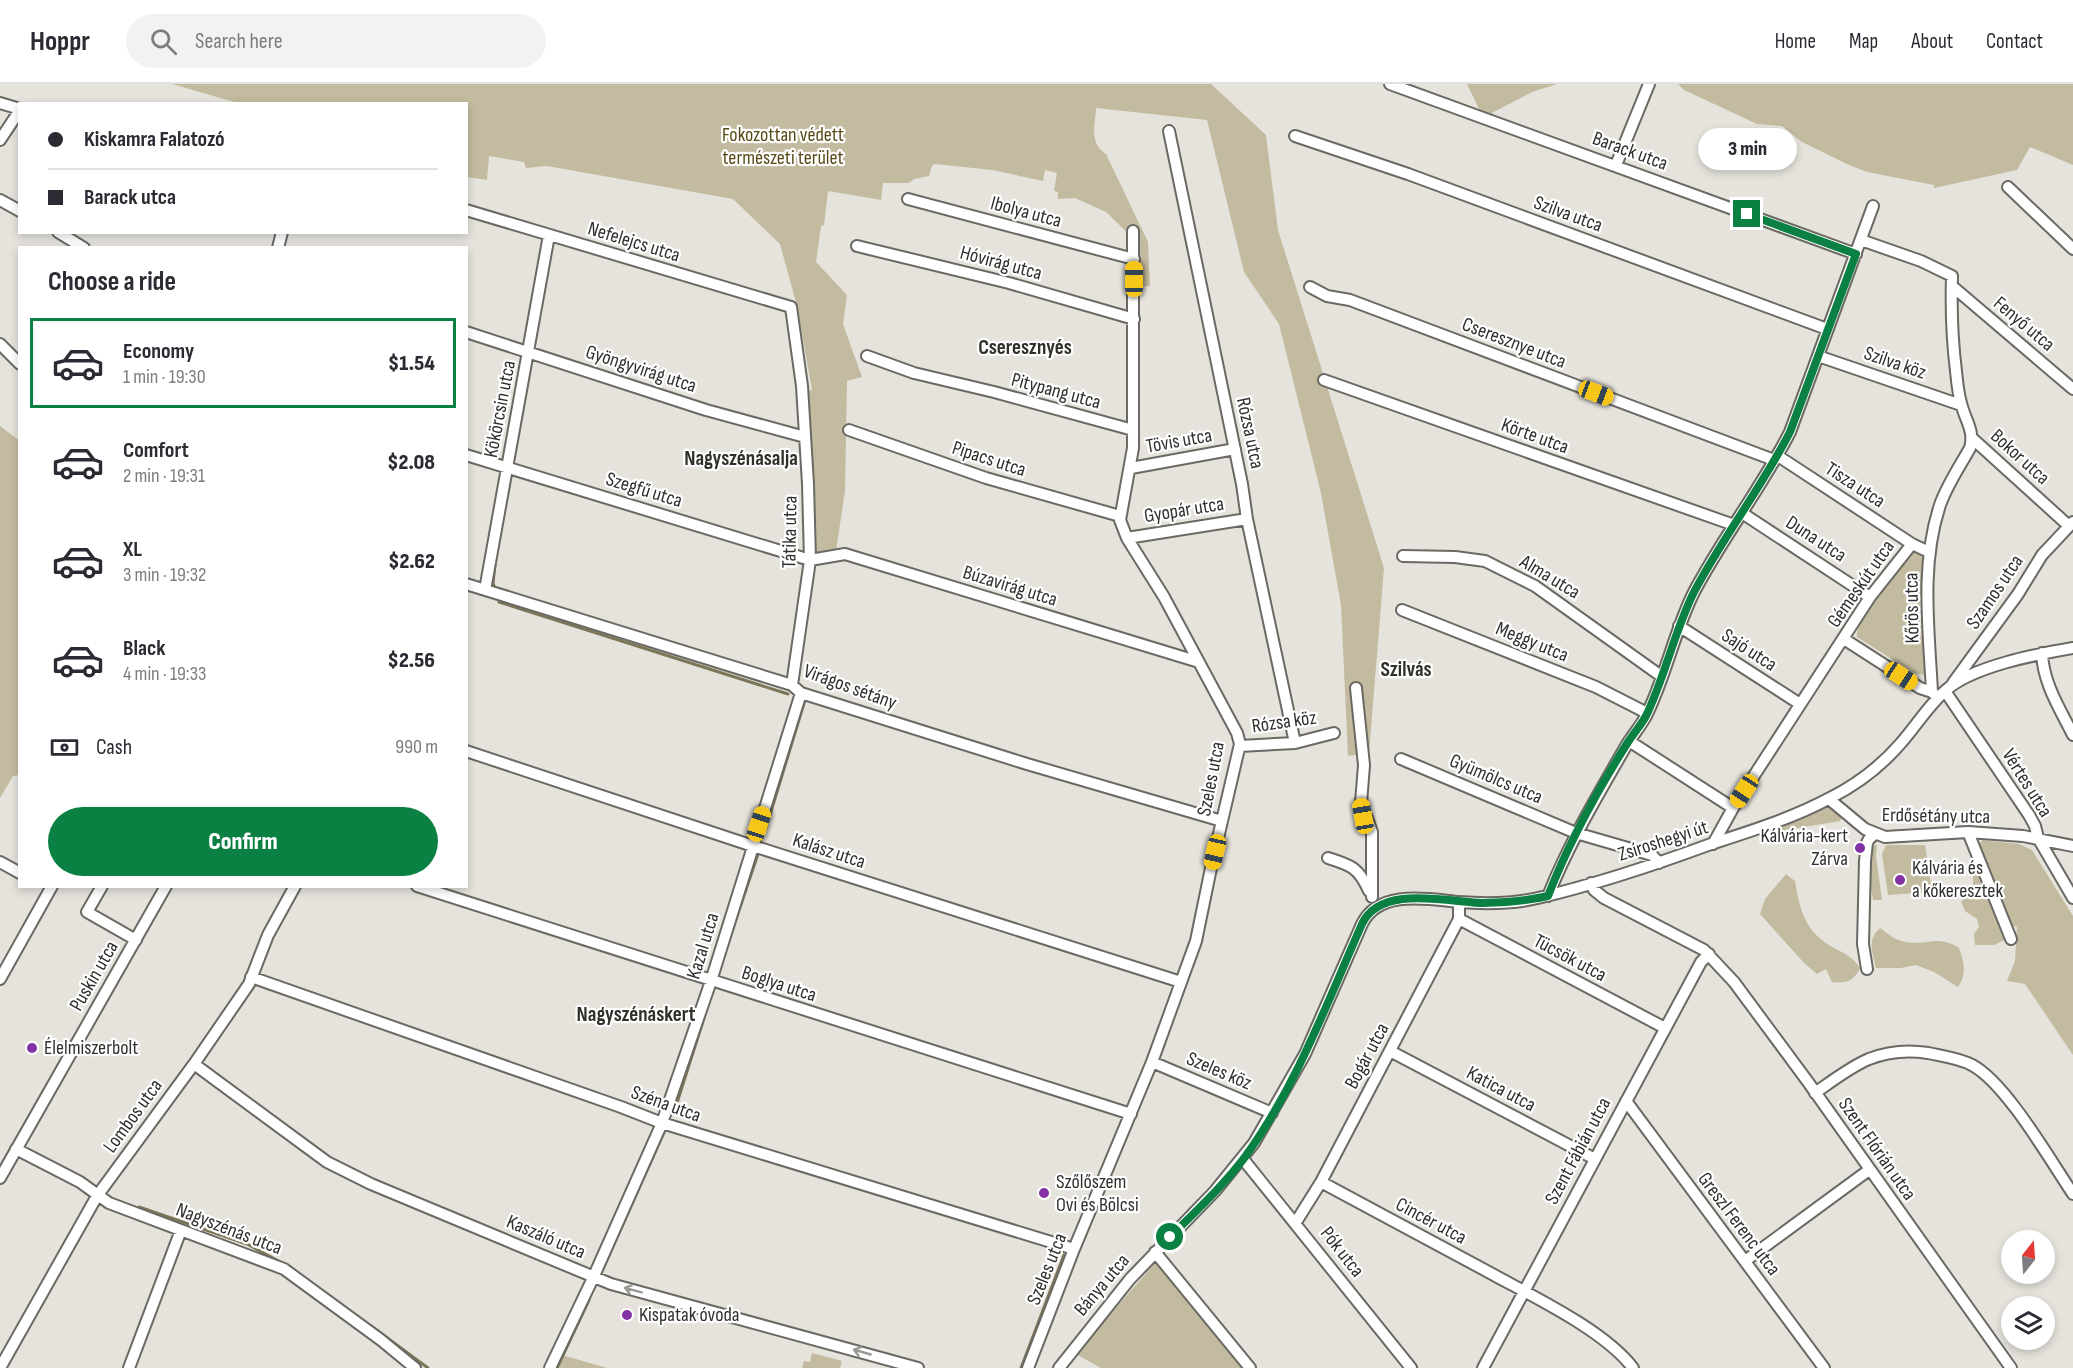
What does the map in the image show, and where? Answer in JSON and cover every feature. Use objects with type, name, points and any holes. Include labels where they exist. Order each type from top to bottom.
[{"type":"street","name":"Barack utca","points":[[1390,84],[1856,254]]},
{"type":"street","points":[[1616,165],[1649,84]]},
{"type":"street","points":[[0,103],[18,109]]},
{"type":"street","points":[[0,140],[18,113]]},
{"type":"street","name":"Rózsa utca","points":[[1169,131],[1294,743]]},
{"type":"street","name":"Szilva utca","points":[[1295,136],[1408,174],[1827,329]]},
{"type":"street","points":[[2008,188],[2073,249]]},
{"type":"street","name":"Ibolya utca","points":[[908,199],[1134,259]]},
{"type":"street","points":[[0,200],[18,210]]},
{"type":"street","points":[[1548,896],[1576,832],[1647,714],[1679,626],[1694,593],[1790,432],[1873,206]]},
{"type":"street","name":"Nefelejcs utca","points":[[468,211],[791,307]]},
{"type":"street","points":[[1120,516],[1133,448],[1133,231]]},
{"type":"street","points":[[61,234],[81,246]]},
{"type":"street","name":"Kökörcsin utca","points":[[485,590],[506,468],[530,352],[549,235]]},
{"type":"street","points":[[1861,240],[1921,261],[1952,281],[1950,303],[1961,405],[1973,439],[1940,504],[1929,552]]},
{"type":"street","name":"Hóvirág utca","points":[[857,246],[1009,283],[1134,319]]},
{"type":"street","name":"Fenyő utca","points":[[1952,281],[2073,389]]},
{"type":"street","name":"Cseresznye utca","points":[[1310,286],[1327,296],[1350,300],[1776,458]]},
{"type":"street","name":"Tátika utca","points":[[791,307],[802,386],[810,560],[792,685]]},
{"type":"street","name":"Gyöngyvirág utca","points":[[468,333],[706,410],[805,437]]},
{"type":"street","points":[[0,344],[18,362]]},
{"type":"street","name":"Pitypang utca","points":[[867,356],[914,373],[994,392],[1132,430]]},
{"type":"street","name":"Szilva köz","points":[[1818,356],[1961,405]]},
{"type":"street","name":"Körte utca","points":[[1324,380],[1734,525]]},
{"type":"street","name":"Pipacs utca","points":[[849,430],[986,478],[1120,516]]},
{"type":"street","name":"Bokor utca","points":[[1973,439],[2071,524]]},
{"type":"street","name":"Tövis utca","points":[[1131,468],[1235,449]]},
{"type":"street","name":"Szegfű utca","points":[[468,456],[810,560]]},
{"type":"street","name":"Tisza utca","points":[[1776,458],[1912,544]]},
{"type":"street","name":"Duna utca","points":[[1742,513],[1870,597]]},
{"type":"street","name":"Szeles utca","points":[[1028,1368],[1074,1249],[1152,1062],[1198,935],[1240,746],[1237,733],[1164,597],[1127,537],[1121,525],[1120,516]]},
{"type":"street","name":"Gyopár utca","points":[[1127,537],[1247,519]]},
{"type":"street","name":"Szamos utca","points":[[1941,692],[2018,594],[2042,555],[2071,524]]},
{"type":"street","name":"Gémeskút utca","points":[[1713,844],[1733,808],[1870,597],[1912,544],[1929,552]]},
{"type":"street","name":"Kőrös utca","points":[[1929,552],[1927,600],[1941,692]]},
{"type":"street","name":"Búzavirág utca","points":[[810,560],[845,554],[1199,662]]},
{"type":"street","name":"Alma utca","points":[[1403,556],[1455,557],[1485,561],[1535,586],[1661,676]]},
{"type":"street","name":"Virágos sétány","points":[[468,585],[792,685],[801,693],[1027,764],[1222,821]]},
{"type":"street","name":"Meggy utca","points":[[1402,610],[1596,687],[1647,714]]},
{"type":"street","name":"Sajó utca","points":[[1679,626],[1800,704]]},
{"type":"street","points":[[1844,639],[1920,688],[1941,692]]},
{"type":"street","name":"Zsíroshegyi út","points":[[1371,911],[1404,899],[1521,902],[1659,863],[1713,844],[1829,798],[1884,761],[1941,692],[1992,668],[2042,653],[2073,648]]},
{"type":"street","points":[[2042,653],[2042,666],[2046,680],[2073,735]]},
{"type":"street","points":[[1356,688],[1364,765],[1361,803],[1363,816],[1367,818],[1372,832],[1371,911]]},
{"type":"street","name":"Vértes utca","points":[[1941,692],[2029,815],[2038,838],[2073,898]]},
{"type":"street","name":"Kazal utca","points":[[550,1368],[662,1123],[711,981],[801,693]]},
{"type":"street","name":"Rózsa köz","points":[[1240,746],[1294,743],[1334,733]]},
{"type":"street","points":[[1629,741],[1733,808]]},
{"type":"street","name":"Kalász utca","points":[[468,752],[753,846],[1181,982]]},
{"type":"street","name":"Gyümölcs utca","points":[[1401,759],[1576,832],[1652,855],[1659,863]]},
{"type":"street","points":[[1829,798],[1845,814],[1873,833],[1867,843],[1865,861],[1863,945],[1867,969]]},
{"type":"street","points":[[1968,832],[2011,939]]},
{"type":"street","name":"Erdősétány utca","points":[[1873,833],[1891,837],[1968,832],[2038,838],[2073,846]]},
{"type":"street","points":[[1328,858],[1354,867],[1364,880],[1372,897]]},
{"type":"street","points":[[0,862],[18,872]]},
{"type":"street","points":[[1591,883],[1594,890],[1604,898],[1709,954]]},
{"type":"street","points":[[0,979],[49,888]]},
{"type":"street","points":[[101,888],[87,912],[136,940]]},
{"type":"street","name":"Puskin utca","points":[[0,1178],[165,888]]},
{"type":"street","name":"Lombos utca","points":[[0,1368],[97,1196],[240,998],[252,977],[268,935],[294,888]]},
{"type":"street","name":"Boglya utca","points":[[423,888],[1131,1114]]},
{"type":"street","name":"Bogár utca","points":[[1296,1222],[1321,1182],[1459,919],[1459,902]]},
{"type":"street","name":"Bánya utca","points":[[1059,1368],[1114,1298],[1243,1159],[1305,1054],[1362,924],[1371,911]]},
{"type":"street","name":"Tücsök utca","points":[[1459,919],[1665,1028]]},
{"type":"street","name":"Szent Fábián utca","points":[[1483,1368],[1701,962],[1709,954]]},
{"type":"street","name":"Szent Flórián utca","points":[[1709,954],[1734,982],[1815,1093],[2011,1368]]},
{"type":"street","name":"Széna utca","points":[[252,977],[662,1123],[1074,1249]]},
{"type":"street","name":"Katica utca","points":[[1390,1051],[1595,1159]]},
{"type":"street","points":[[1815,1093],[1856,1065],[1871,1058],[1892,1053],[1918,1052],[1948,1057],[1972,1065],[2005,1095],[2073,1194]]},
{"type":"street","name":"Szeles köz","points":[[1152,1062],[1272,1113]]},
{"type":"street","name":"Kaszáló utca","points":[[194,1064],[327,1162],[371,1184],[593,1278],[918,1368]]},
{"type":"street","name":"Greszl Ferenc utca","points":[[1626,1101],[1824,1368]]},
{"type":"street","name":"Nagyszénás utca","points":[[16,1149],[80,1182],[109,1203],[284,1269],[381,1340],[415,1368]]},
{"type":"street","name":"Pók utca","points":[[1243,1159],[1296,1222],[1411,1368]]},
{"type":"street","points":[[1745,1261],[1869,1170]]},
{"type":"street","name":"Cincér utca","points":[[1321,1182],[1600,1336],[1623,1355],[1633,1368]]},
{"type":"street","points":[[129,1368],[181,1230]]},
{"type":"street","points":[[1155,1252],[1250,1368]]},
{"type":"green space","name":"Fokozottan védett természeti terület","points":[[172,84],[1211,84],[1266,135],[1278,230],[1384,568],[1369,753],[1348,756],[1341,605],[1321,493],[1279,324],[1244,272],[1207,120],[1096,108],[1094,128],[1097,145],[1106,154],[1148,242],[1150,286],[1139,287],[1137,242],[1106,212],[1075,198],[1058,199],[1058,192],[1054,191],[1057,173],[1045,170],[1043,181],[992,170],[935,164],[929,176],[914,179],[909,183],[883,183],[881,200],[828,191],[816,262],[847,295],[843,324],[862,377],[847,381],[845,491],[836,551],[814,552],[805,392],[812,390],[797,306],[780,244],[733,199],[547,166],[526,168],[524,162],[489,156],[487,180],[468,177],[468,102],[235,102]]},
{"type":"green space","points":[[1467,84],[1557,84],[1532,92],[1488,115],[1480,111]]},
{"type":"green space","points":[[1678,84],[2073,84],[2073,165],[2030,147],[2017,170],[1934,188],[1934,185],[1867,172],[1849,165],[1802,142],[1782,126],[1757,124],[1684,90]]},
{"type":"green space","points":[[0,426],[18,440],[18,775],[13,776],[0,798]]},
{"type":"green space","points":[[1912,550],[1920,553],[1924,558],[1919,615],[1925,675],[1914,673],[1857,637],[1858,628],[1870,605]]},
{"type":"green space","points":[[1823,801],[1843,814],[1840,821],[1780,831],[1770,825]]},
{"type":"green space","points":[[1982,840],[2019,844],[2032,850],[2073,916],[2073,1055],[2025,984],[2007,981],[2015,961],[2017,927],[2012,926],[1979,845]]},
{"type":"green space","points":[[1877,844],[1876,856],[1882,900],[1873,900],[1870,880],[1870,854],[1872,847]]},
{"type":"green space","points":[[1886,845],[1925,845],[1932,892],[1888,895],[1882,854]]},
{"type":"green space","points":[[1977,870],[2004,940],[1994,945],[1975,945],[1974,934],[1979,927],[1977,919],[1965,911],[1961,902],[1973,886],[1973,875]]},
{"type":"green space","points":[[1786,874],[1795,881],[1799,902],[1810,928],[1824,942],[1852,958],[1860,968],[1849,981],[1832,982],[1826,969],[1817,974],[1804,963],[1760,914],[1765,899]]},
{"type":"green space","points":[[1880,928],[1902,941],[1914,943],[1938,941],[1959,948],[1964,968],[1958,987],[1934,972],[1916,965],[1901,968],[1876,968],[1872,941]]},
{"type":"green space","points":[[1155,1263],[1161,1265],[1242,1368],[1101,1368],[1076,1354]]},
{"type":"green space","points":[[812,1353],[842,1361],[840,1368],[802,1368],[804,1361],[810,1362]]},
{"type":"green space","points":[[562,1355],[607,1368],[555,1368]]},
{"type":"waterway","points":[[495,565],[493,583],[495,589]]},
{"type":"waterway","points":[[499,602],[788,694]]},
{"type":"waterway","points":[[766,828],[805,700]]},
{"type":"waterway","points":[[730,937],[758,854]]},
{"type":"waterway","points":[[676,1106],[704,1018]]},
{"type":"waterway","points":[[602,1271],[665,1130]]},
{"type":"waterway","points":[[139,1207],[247,1244],[282,1263]]},
{"type":"waterway","points":[[1021,1368],[1064,1255]]},
{"type":"waterway","points":[[557,1368],[589,1300]]},
{"type":"waterway","points":[[371,1326],[428,1368]]},
{"type":"place","name":"Kálvária-kert Zárva","points":[[1860,848]]},
{"type":"place","name":"Kálvária és a kőkeresztek","points":[[1900,880]]},
{"type":"place","name":"Élelmiszerbolt","points":[[32,1048]]},
{"type":"place","name":"Szőlőszem Ovi és Bölcsi","points":[[1044,1193]]},
{"type":"place","name":"Kispatak óvoda","points":[[627,1315]]},
{"type":"district","name":"Cseresznyés","points":[[1025,347]]},
{"type":"district","name":"Nagyszénásalja","points":[[741,458]]},
{"type":"district","name":"Szilvás","points":[[1406,669]]},
{"type":"district","name":"Nagyszénáskert","points":[[636,1014]]},
{"type":"route","points":[[1170,1237],[1215,1191],[1254,1143],[1305,1054],[1368,913],[1399,899],[1425,898],[1459,902],[1505,903],[1548,896],[1576,832],[1647,714],[1666,659],[1694,593],[1778,456],[1790,432],[1856,254],[1747,214]]}]
